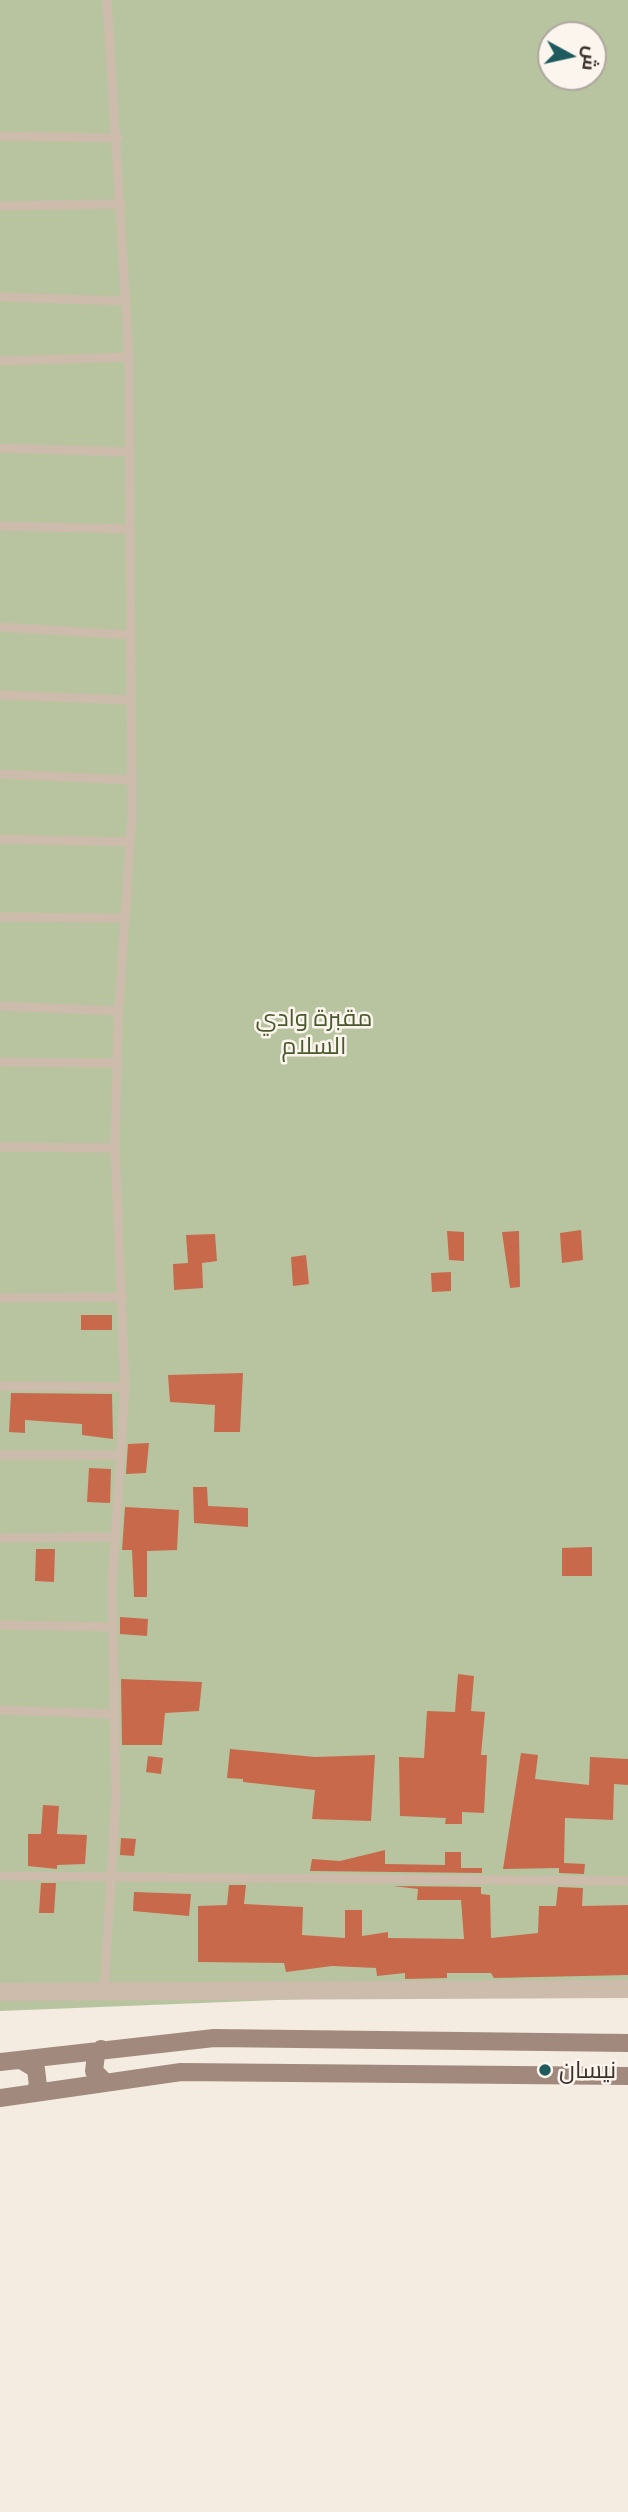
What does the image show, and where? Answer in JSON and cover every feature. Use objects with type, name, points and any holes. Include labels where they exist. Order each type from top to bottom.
[{"type":"main road","points":[[0,2062],[214,2038],[628,2043]]},
{"type":"main road","points":[[102,2049],[93,2063],[98,2078],[105,2082]]},
{"type":"main road","points":[[21,2060],[36,2069],[38,2086],[33,2093]]},
{"type":"main road","points":[[0,2098],[181,2072],[628,2076]]},
{"type":"street","points":[[0,1992],[628,1989]]},
{"type":"lane","points":[[104,1993],[113,1878],[116,1733],[112,1627],[125,1388],[115,1148],[119,1011],[132,780],[129,357],[118,138],[107,0]]},
{"type":"lane","points":[[0,136],[118,138]]},
{"type":"lane","points":[[0,206],[121,204]]},
{"type":"lane","points":[[0,297],[125,300]]},
{"type":"lane","points":[[0,361],[129,357]]},
{"type":"lane","points":[[0,448],[130,452]]},
{"type":"lane","points":[[0,526],[131,529]]},
{"type":"lane","points":[[0,626],[131,635]]},
{"type":"lane","points":[[0,695],[131,700]]},
{"type":"lane","points":[[0,774],[132,780]]},
{"type":"lane","points":[[0,839],[130,842]]},
{"type":"lane","points":[[0,917],[124,918]]},
{"type":"lane","points":[[0,1006],[119,1011]]},
{"type":"lane","points":[[0,1062],[118,1063]]},
{"type":"lane","points":[[0,1147],[115,1148]]},
{"type":"lane","points":[[0,1298],[123,1297]]},
{"type":"lane","points":[[0,1386],[125,1388]]},
{"type":"lane","points":[[0,1455],[120,1455]]},
{"type":"lane","points":[[0,1538],[117,1537]]},
{"type":"lane","points":[[0,1625],[112,1627]]},
{"type":"lane","points":[[0,1710],[113,1714],[116,1733]]},
{"type":"lane","points":[[0,1876],[628,1881]]},
{"type":"green space","name":"مقبرة وادي السلام","points":[[0,0],[628,0],[628,1986],[0,2011]]},
{"type":"building","points":[[581,1230],[583,1260],[562,1263],[560,1233]]},
{"type":"building","points":[[447,1231],[464,1232],[464,1261],[449,1260]]},
{"type":"building","points":[[519,1231],[520,1287],[510,1288],[502,1232]]},
{"type":"building","points":[[215,1234],[217,1261],[202,1263],[203,1288],[174,1290],[173,1264],[188,1263],[186,1235]]},
{"type":"building","points":[[306,1255],[309,1284],[293,1286],[291,1257]]},
{"type":"building","points":[[451,1272],[451,1291],[432,1292],[431,1273]]},
{"type":"building","points":[[81,1315],[112,1315],[112,1330],[81,1330]]},
{"type":"building","points":[[243,1373],[240,1432],[214,1432],[215,1405],[170,1402],[168,1375]]},
{"type":"building","points":[[11,1393],[112,1394],[113,1439],[82,1435],[82,1424],[25,1420],[25,1433],[9,1432]]},
{"type":"building","points":[[149,1443],[146,1473],[126,1474],[128,1444]]},
{"type":"building","points":[[89,1468],[111,1469],[110,1503],[87,1502]]},
{"type":"building","points":[[193,1487],[207,1487],[208,1506],[248,1508],[248,1527],[194,1523]]},
{"type":"building","points":[[125,1507],[179,1510],[177,1550],[147,1551],[147,1597],[134,1597],[132,1550],[122,1550]]},
{"type":"building","points":[[592,1547],[592,1576],[562,1576],[562,1548]]},
{"type":"building","points":[[36,1549],[55,1549],[54,1582],[35,1581]]},
{"type":"building","points":[[120,1617],[148,1619],[147,1636],[120,1634]]},
{"type":"building","points":[[458,1674],[474,1676],[471,1711],[485,1712],[481,1755],[487,1755],[484,1813],[462,1812],[462,1824],[445,1824],[446,1818],[400,1816],[399,1757],[424,1758],[427,1711],[455,1712]]},
{"type":"building","points":[[121,1679],[202,1682],[199,1711],[165,1713],[162,1745],[122,1745]]},
{"type":"building","points":[[230,1749],[315,1757],[375,1755],[371,1821],[312,1819],[315,1790],[227,1778]]},
{"type":"building","points":[[521,1753],[538,1755],[535,1779],[589,1785],[590,1757],[628,1759],[628,1785],[614,1784],[613,1820],[565,1818],[564,1863],[585,1864],[584,1874],[559,1873],[559,1868],[503,1869]]},
{"type":"building","points":[[148,1756],[163,1758],[161,1774],[146,1772]]},
{"type":"building","points":[[43,1805],[59,1806],[57,1834],[87,1835],[85,1864],[57,1865],[57,1869],[28,1866],[28,1834],[41,1834]]},
{"type":"building","points":[[121,1838],[136,1839],[134,1856],[120,1855]]},
{"type":"building","points":[[385,1850],[385,1864],[445,1865],[445,1852],[461,1852],[461,1868],[482,1868],[482,1873],[310,1871],[312,1859],[340,1861]]},
{"type":"building","points":[[41,1883],[56,1883],[54,1913],[39,1913]]},
{"type":"building","points":[[229,1885],[246,1885],[244,1904],[303,1907],[302,1935],[345,1938],[345,1910],[362,1910],[362,1936],[388,1932],[388,1938],[464,1939],[461,1900],[417,1900],[418,1889],[393,1886],[481,1887],[481,1894],[490,1895],[491,1938],[538,1933],[539,1906],[556,1906],[558,1887],[583,1888],[582,1906],[628,1905],[628,1975],[494,1978],[491,1973],[447,1973],[447,1978],[405,1979],[405,1973],[377,1976],[376,1968],[332,1966],[286,1972],[284,1963],[198,1962],[198,1906],[227,1905]]},
{"type":"building","points":[[134,1892],[191,1894],[189,1916],[133,1911]]},
{"type":"place","name":"نيسان","points":[[545,2070]]}]
